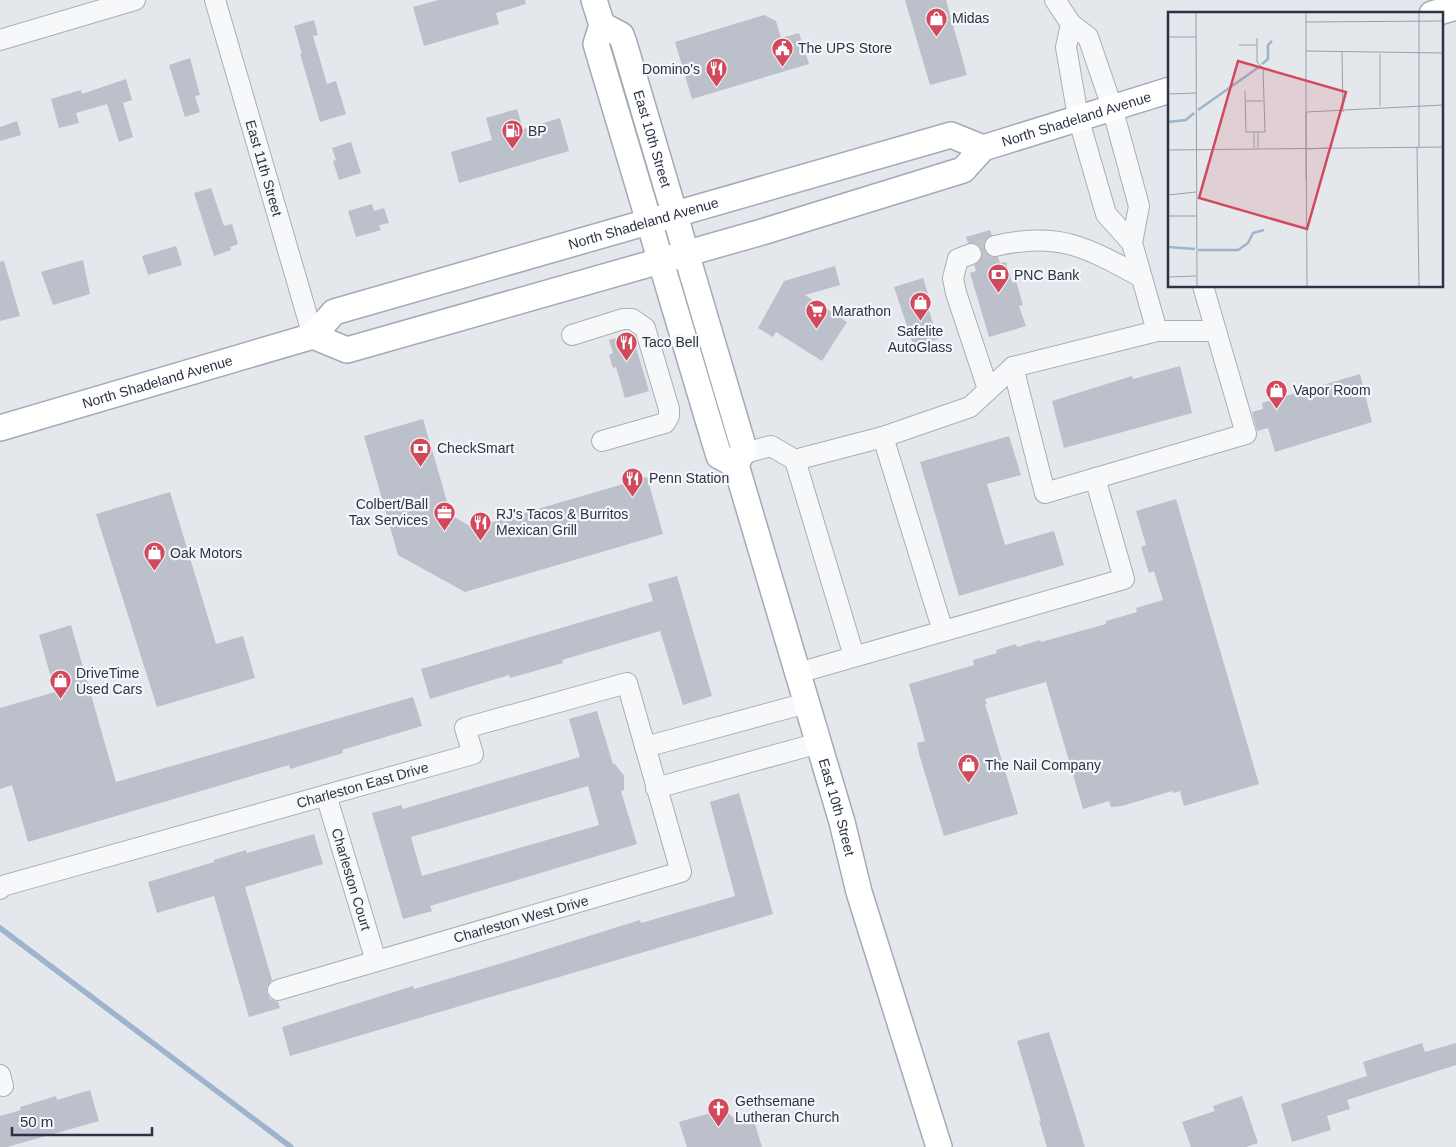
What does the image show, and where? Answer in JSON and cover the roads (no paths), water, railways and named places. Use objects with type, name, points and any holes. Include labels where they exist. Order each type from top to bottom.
[{"type":"main road","name":"East 10th Street","points":[[594,0],[602,25],[596,44],[719,456],[738,459]]},
{"type":"main road","points":[[1439,12],[1456,7]]},
{"type":"main road","name":"East 10th Street","points":[[602,25],[621,35],[744,449],[738,459],[850,849],[859,892],[939,1147]]},
{"type":"main road","name":"North Shadeland Avenue","points":[[313,336],[347,350],[660,261],[963,170],[983,148],[1168,91]]},
{"type":"main road","name":"North Shadeland Avenue","points":[[0,428],[313,336],[334,312],[951,135],[983,148]]},
{"type":"street","points":[[0,40],[135,0]]},
{"type":"street","name":"East 11th Street","points":[[215,0],[313,336]]},
{"type":"street","points":[[1055,0],[1071,24],[1088,37],[1112,107],[1139,206],[1132,243],[1157,331]]},
{"type":"street","points":[[1071,24],[1066,47],[1078,117],[1106,214],[1132,243]]},
{"type":"street","points":[[995,246],[1023,240],[1064,241],[1100,254],[1141,277]]},
{"type":"street","points":[[971,254],[958,259],[953,278],[956,293],[988,389]]},
{"type":"street","points":[[1013,368],[1045,493],[1246,434],[1204,288]]},
{"type":"street","points":[[572,335],[623,319],[632,319],[645,328],[669,409],[669,416],[664,423],[602,442]]},
{"type":"street","points":[[795,460],[883,438],[970,407],[1013,368],[1157,331],[1216,331]]},
{"type":"street","points":[[883,438],[943,631]]},
{"type":"street","points":[[738,459],[771,446],[795,460],[854,656]]},
{"type":"street","points":[[798,673],[1124,579],[1095,478]]},
{"type":"street","name":"Charleston East Drive","points":[[0,889],[11,884],[473,754],[466,728],[626,682],[645,747]]},
{"type":"street","points":[[645,747],[807,702]]},
{"type":"street","points":[[656,788],[819,743]]},
{"type":"street","name":"Charleston West Drive","points":[[278,990],[681,872],[645,747]]},
{"type":"street","name":"Charleston Court","points":[[326,795],[376,961]]},
{"type":"waterway","points":[[0,928],[291,1147]]},
{"type":"tunnel","points":[[971,254],[995,246]]},
{"type":"place","name":"Midas","points":[[936,37]]},
{"type":"place","name":"The UPS Store","points":[[782,67]]},
{"type":"place","name":"Domino's","points":[[716,88]]},
{"type":"place","name":"BP","points":[[512,150]]},
{"type":"place","name":"PNC Bank","points":[[998,294]]},
{"type":"place","name":"Safelite AutoGlass","points":[[920,322]]},
{"type":"place","name":"Marathon","points":[[816,330]]},
{"type":"place","name":"Taco Bell","points":[[626,361]]},
{"type":"place","name":"Vapor Room","points":[[1277,409]]},
{"type":"place","name":"CheckSmart","points":[[421,467]]},
{"type":"place","name":"Penn Station","points":[[633,497]]},
{"type":"place","name":"Colbert/Ball Tax Services","points":[[444,531]]},
{"type":"place","name":"RJ's Tacos & Burritos Mexican Grill","points":[[480,541]]},
{"type":"place","name":"Oak Motors","points":[[154,572]]},
{"type":"place","name":"DriveTime Used Cars","points":[[60,700]]},
{"type":"place","name":"The Nail Company","points":[[969,784]]},
{"type":"place","name":"Gethsemane Lutheran Church","points":[[719,1128]]}]
